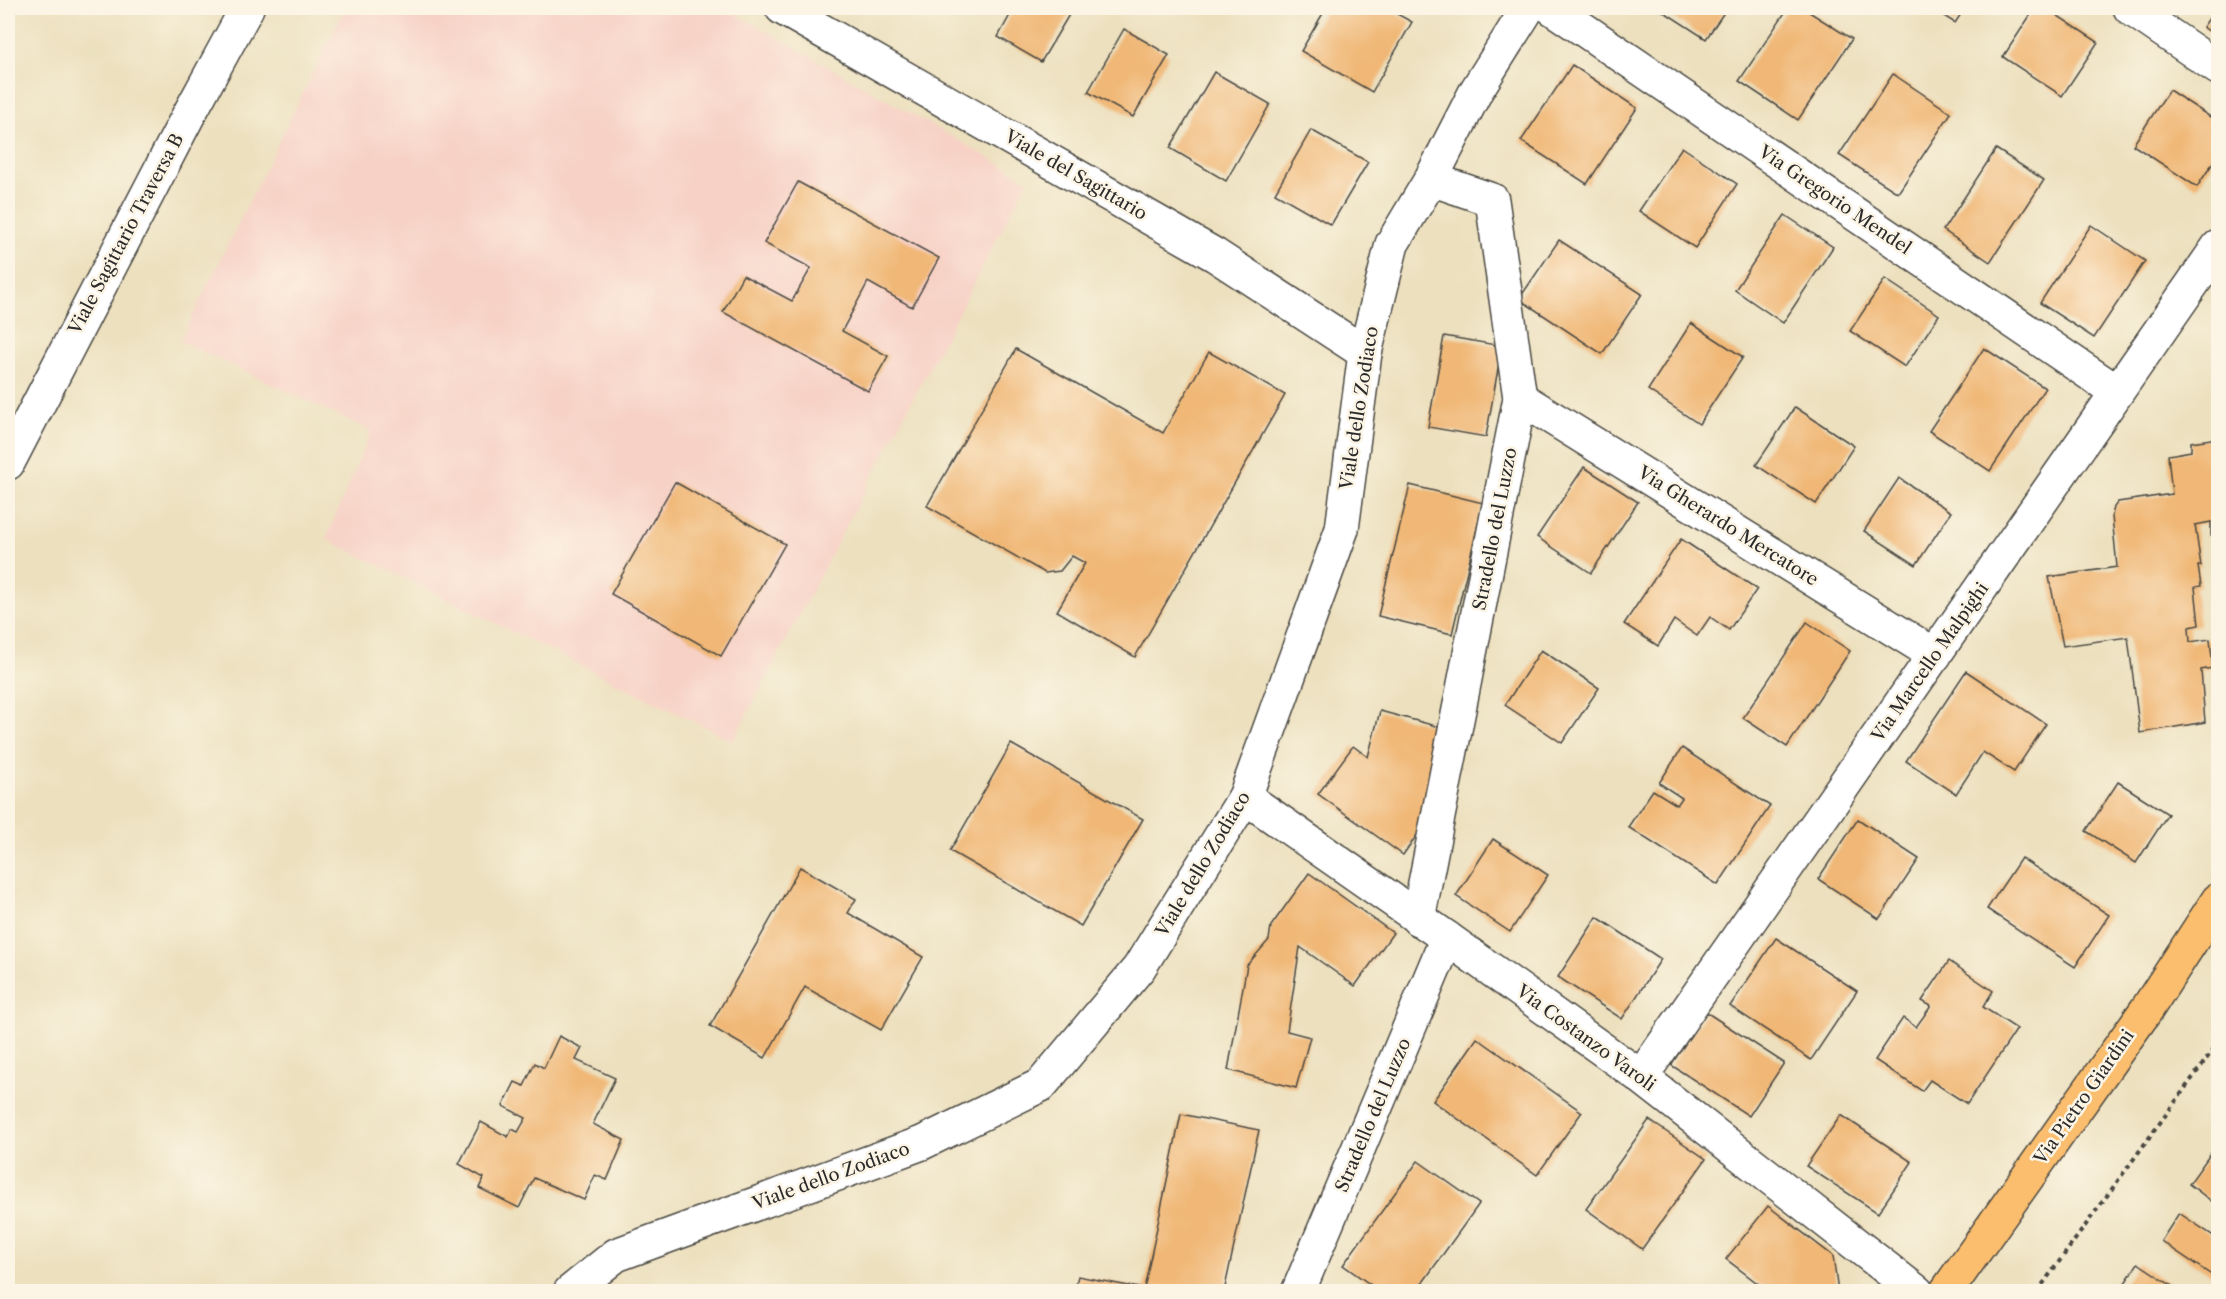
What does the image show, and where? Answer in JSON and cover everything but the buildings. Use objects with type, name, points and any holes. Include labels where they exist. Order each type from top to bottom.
[{"type":"main road","name":"Via Pietro Giardini","points":[[1946,1292],[2147,1009],[2218,900]]},
{"type":"street","name":"Viale Sagittario Traversa B","points":[[8,463],[247,8]]},
{"type":"street","name":"Viale dello Zodiaco","points":[[570,1292],[616,1255],[922,1143],[1041,1085],[1139,968],[1245,797],[1341,529],[1365,353],[1392,244],[1431,179],[1476,91],[1528,8]]},
{"type":"street","name":"Via Gregorio Mendel","points":[[1552,8],[2117,392]]},
{"type":"street","points":[[2130,8],[2218,68]]},
{"type":"street","name":"Viale del Sagittario","points":[[800,12],[1215,255],[1365,353]]},
{"type":"street","name":"Stradello del Luzzo","points":[[1418,919],[1520,398],[1492,200],[1431,179]]},
{"type":"street","name":"Via Marcello Malpighi","points":[[1641,1077],[2218,247]]},
{"type":"street","name":"Via Gherardo Mercatore","points":[[1520,398],[1935,655]]},
{"type":"street","name":"Via Costanzo Varoli","points":[[1245,797],[1641,1077],[1917,1292]]},
{"type":"street","name":"Stradello del Luzzo","points":[[1298,1292],[1447,938]]},
{"type":"path","points":[[2037,1292],[2218,1043]]},
{"type":"shaded area","points":[[345,8],[725,8],[1028,180],[733,741],[326,539],[371,431],[180,341]]}]
